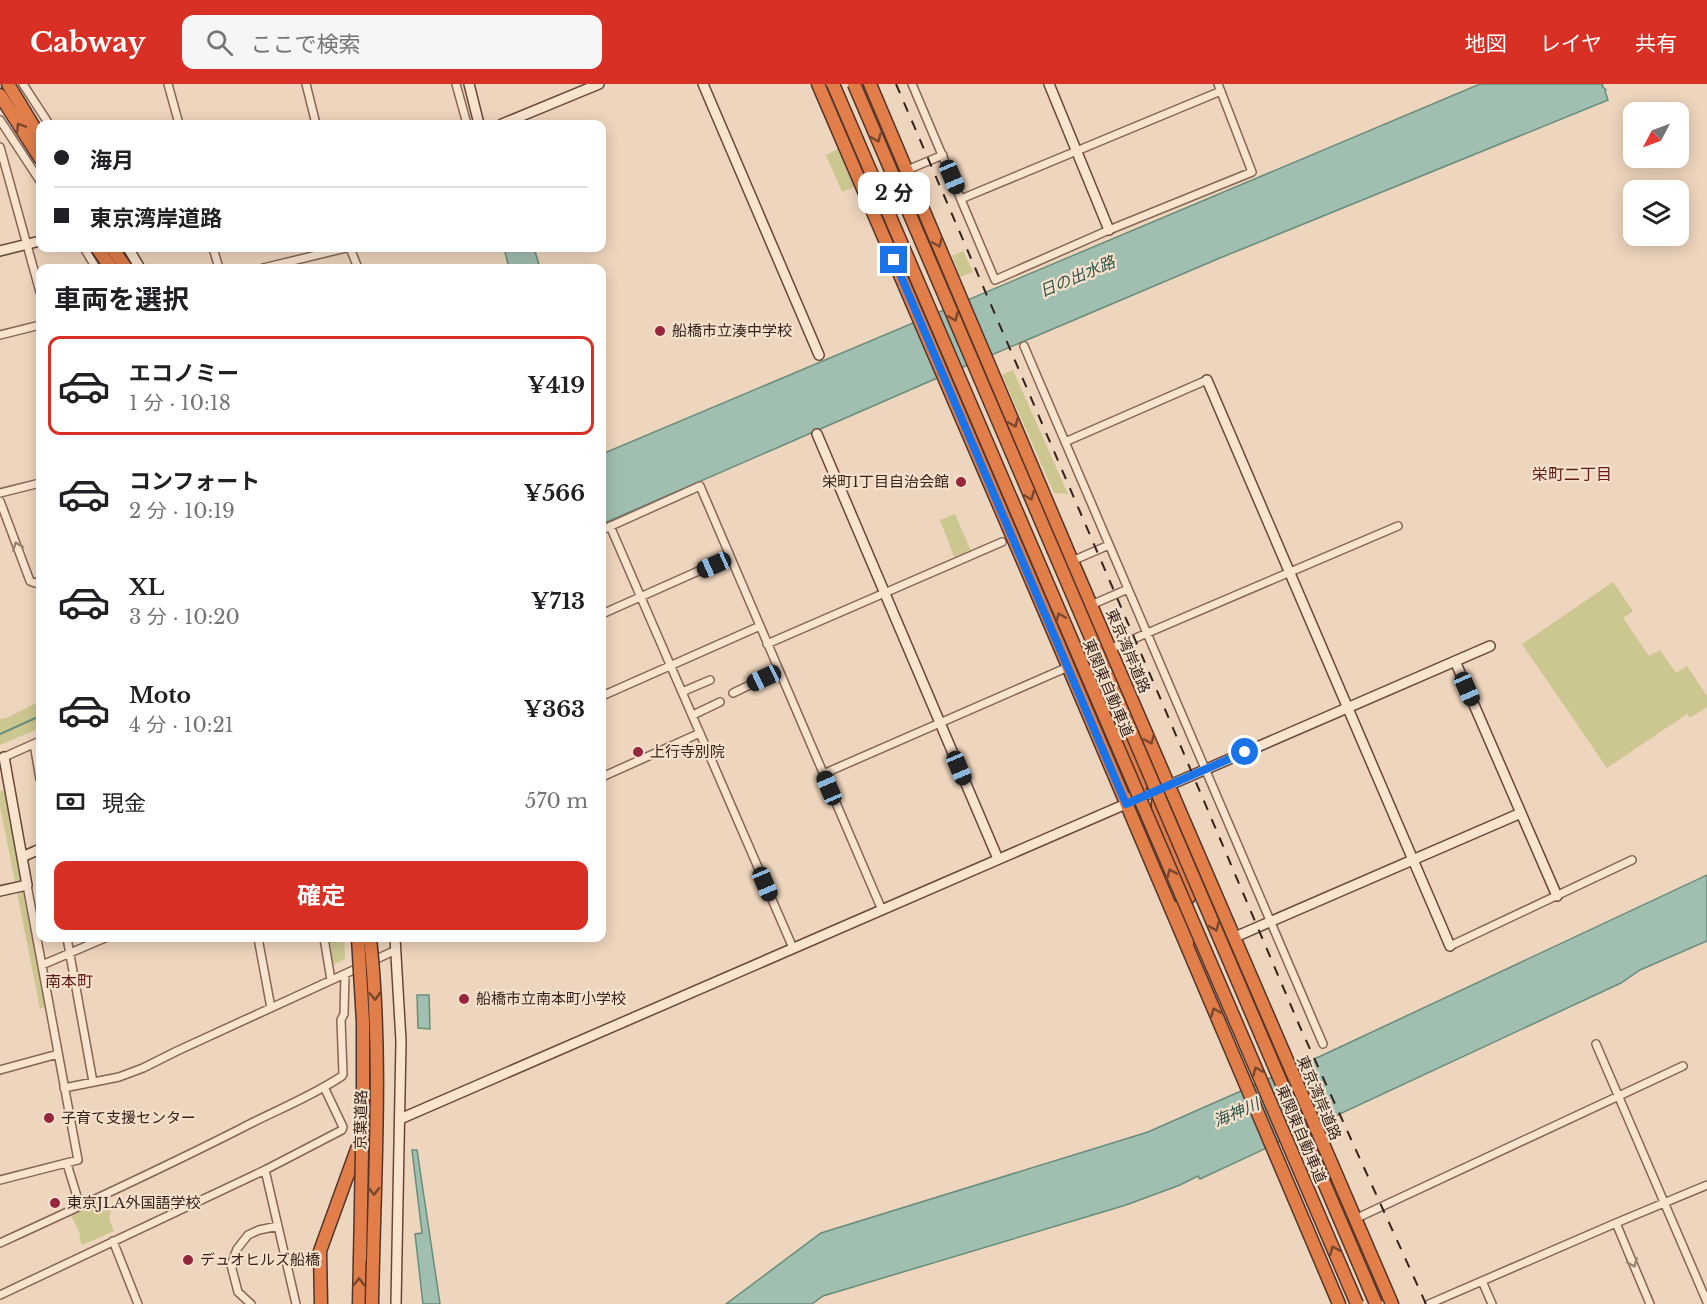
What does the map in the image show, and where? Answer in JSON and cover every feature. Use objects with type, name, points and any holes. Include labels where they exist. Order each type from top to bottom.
[{"type":"highway","points":[[8,84],[36,130]]},
{"type":"highway","points":[[819,84],[1339,1304]]},
{"type":"highway","name":"東関東自動車道","points":[[833,84],[1357,1304]]},
{"type":"highway","name":"東関東自動車道","points":[[854,84],[1376,1304]]},
{"type":"highway","name":"東京湾岸道路","points":[[870,84],[1072,561],[1392,1304]]},
{"type":"highway","points":[[0,95],[36,152]]},
{"type":"highway","points":[[1118,667],[1116,673],[1134,722],[1125,738],[1125,743],[1141,780],[1138,792],[1126,804]]},
{"type":"highway","points":[[1169,785],[1158,803],[1158,813],[1191,890],[1189,897],[1181,904],[1189,932],[1187,947]]},
{"type":"highway","name":"京葉道路","points":[[358,942],[363,1022],[359,1304]]},
{"type":"highway","name":"京葉道路","points":[[370,942],[376,1022],[377,1092],[372,1304]]},
{"type":"highway","points":[[321,1304],[321,1251],[363,1134]]},
{"type":"highway","points":[[1279,1162],[1281,1178],[1302,1236],[1331,1304]]},
{"type":"highway","name":"東京湾岸道路","points":[[1357,1225],[1361,1243],[1386,1304]]},
{"type":"street","points":[[23,84],[46,120]]},
{"type":"street","points":[[168,84],[178,120]]},
{"type":"street","points":[[306,84],[315,120]]},
{"type":"street","points":[[456,84],[466,120]]},
{"type":"street","points":[[469,84],[478,120]]},
{"type":"street","points":[[512,120],[599,84]]},
{"type":"street","points":[[703,84],[819,355]]},
{"type":"street","points":[[912,84],[995,280],[1109,230],[1252,172],[1220,88],[1077,152],[961,199]]},
{"type":"street","points":[[1049,84],[1109,230]]},
{"type":"street","points":[[0,120],[36,175]]},
{"type":"street","points":[[0,147],[36,277]]},
{"type":"street","points":[[907,170],[943,155]]},
{"type":"street","points":[[0,251],[36,242]]},
{"type":"street","points":[[280,264],[331,252]]},
{"type":"street","points":[[0,334],[36,326]]},
{"type":"street","points":[[1024,346],[1323,1044]]},
{"type":"street","points":[[1065,442],[1207,380],[1450,946],[1632,860]]},
{"type":"street","points":[[817,434],[998,859]]},
{"type":"street","points":[[0,493],[36,484]]},
{"type":"street","points":[[606,528],[700,486],[882,910]]},
{"type":"street","points":[[0,501],[30,581],[36,583]]},
{"type":"street","points":[[610,526],[793,948]]},
{"type":"street","points":[[1110,649],[1398,526]]},
{"type":"street","points":[[768,644],[1002,542]]},
{"type":"street","points":[[1072,561],[1109,545]]},
{"type":"street","points":[[606,612],[730,557]]},
{"type":"street","points":[[1091,605],[1128,589]]},
{"type":"street","points":[[606,694],[760,626]]},
{"type":"street","points":[[400,1119],[1490,646]]},
{"type":"street","points":[[1455,661],[1557,896]]},
{"type":"street","points":[[823,774],[1068,668]]},
{"type":"street","points":[[733,693],[779,671]]},
{"type":"street","points":[[682,692],[710,680]]},
{"type":"street","points":[[693,715],[720,702]]},
{"type":"street","points":[[606,775],[700,733]]},
{"type":"street","points":[[36,742],[2,758],[36,933]]},
{"type":"street","points":[[1235,938],[1521,813]]},
{"type":"street","points":[[22,857],[36,851]]},
{"type":"street","points":[[0,891],[27,885]]},
{"type":"street","points":[[0,1180],[78,1160],[38,942]]},
{"type":"street","points":[[69,942],[93,1082]]},
{"type":"street","points":[[42,965],[95,942]]},
{"type":"street","points":[[259,942],[271,1008]]},
{"type":"street","points":[[325,942],[331,980]]},
{"type":"street","points":[[395,942],[401,1041],[396,1304]]},
{"type":"street","points":[[64,1088],[119,1077],[143,1068],[396,950]]},
{"type":"street","points":[[0,1243],[339,1078],[343,1074],[340,1020],[344,1014],[345,974]]},
{"type":"street","points":[[1596,1044],[1707,1302]]},
{"type":"street","points":[[0,1070],[58,1054]]},
{"type":"street","points":[[1357,1225],[1683,1066]]},
{"type":"street","points":[[0,1295],[265,1170],[343,1129],[324,1087]]},
{"type":"street","points":[[67,1164],[80,1206]]},
{"type":"street","points":[[265,1170],[295,1304]]},
{"type":"street","points":[[1429,1304],[1707,1185]]},
{"type":"street","points":[[1616,1223],[1650,1304]]},
{"type":"street","points":[[251,1304],[238,1292],[231,1265],[237,1250],[248,1235],[278,1226]]},
{"type":"street","points":[[113,1241],[138,1304]]},
{"type":"street","points":[[1482,1281],[1492,1304]]},
{"type":"shaded area","points":[[838,149],[854,187],[842,192],[826,155]]},
{"type":"shaded area","points":[[963,251],[973,272],[960,277],[952,256]]},
{"type":"shaded area","points":[[1013,370],[1068,494],[1054,493],[1002,375]]},
{"type":"shaded area","points":[[955,514],[971,551],[954,557],[940,520]]},
{"type":"shaded area","points":[[1613,582],[1633,611],[1623,618],[1649,656],[1660,650],[1676,673],[1687,666],[1707,696],[1707,707],[1690,718],[1687,714],[1607,768],[1522,644]]},
{"type":"shaded area","points":[[36,703],[36,730],[0,745],[0,719],[7,718]]},
{"type":"shaded area","points":[[7,790],[45,1007],[40,1009],[0,806],[0,791]]},
{"type":"shaded area","points":[[327,942],[344,942],[345,959],[331,966]]},
{"type":"shaded area","points":[[105,1198],[111,1211],[109,1219],[114,1231],[82,1245],[79,1237],[81,1236],[71,1215]]},
{"type":"water","name":"日の出水路","points":[[1480,84],[1603,84],[1606,90],[1608,100],[1220,258],[606,522],[606,452]]},
{"type":"water","points":[[505,252],[535,252],[539,264],[508,264]]},
{"type":"water","name":"海神川","points":[[1707,875],[1707,941],[1640,970],[1621,983],[1200,1179],[1198,1176],[1126,1205],[823,1296],[812,1304],[726,1304],[821,1233],[1148,1132],[1323,1055]]},
{"type":"water","points":[[417,995],[429,995],[430,1029],[418,1028]]},
{"type":"water","points":[[412,1150],[417,1150],[440,1304],[423,1304],[415,1234],[422,1233]]},
{"type":"waterway","points":[[0,734],[36,718]]},
{"type":"railway","points":[[896,84],[1300,1027],[1426,1304]]},
{"type":"place","name":"船橋市立湊中学校","points":[[660,331]]},
{"type":"place","name":"栄町1丁目自治会館","points":[[961,482]]},
{"type":"place","name":"上行寺別院","points":[[638,752]]},
{"type":"place","name":"船橋市立南本町小学校","points":[[464,999]]},
{"type":"place","name":"子育て支援センター","points":[[49,1118]]},
{"type":"place","name":"東京JLA外国語学校","points":[[55,1203]]},
{"type":"place","name":"デュオヒルズ船橋","points":[[188,1260]]},
{"type":"district","name":"栄町二丁目","points":[[1572,474]]},
{"type":"district","name":"南本町","points":[[69,981]]},
{"type":"route","points":[[894,260],[1126,804],[1245,752]]}]
